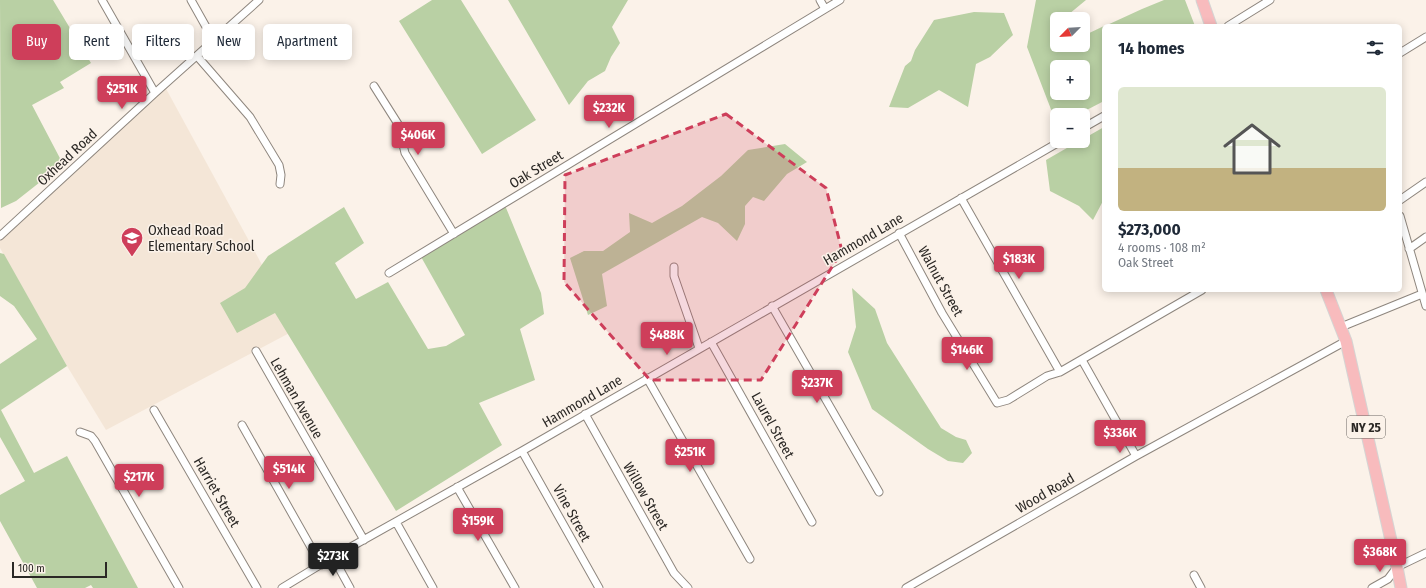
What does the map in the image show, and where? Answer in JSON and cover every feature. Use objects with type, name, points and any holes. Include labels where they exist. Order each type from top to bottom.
[{"type":"main road","points":[[1202,0],[1210,24]]},
{"type":"main road","name":"NY 25","points":[[1327,292],[1346,341],[1401,588]]},
{"type":"street","points":[[102,0],[155,93]]},
{"type":"street","points":[[191,0],[204,24]]},
{"type":"street","name":"Oxhead Road","points":[[233,24],[259,0]]},
{"type":"street","points":[[820,0],[825,9]]},
{"type":"street","name":"Oak Street","points":[[389,274],[840,0]]},
{"type":"street","points":[[1231,24],[1270,0]]},
{"type":"street","points":[[1402,51],[1426,37]]},
{"type":"street","name":"Oxhead Road","points":[[0,236],[202,52]]},
{"type":"street","points":[[197,56],[250,117],[279,166],[281,175],[280,184]]},
{"type":"street","points":[[374,86],[398,124],[405,153],[454,234]]},
{"type":"street","points":[[1090,124],[1102,117]]},
{"type":"street","name":"Hammond Lane","points":[[282,588],[1050,147]]},
{"type":"street","points":[[1402,199],[1426,182]]},
{"type":"street","points":[[961,198],[1060,372]]},
{"type":"street","points":[[1402,223],[1426,306]]},
{"type":"street","name":"Walnut Street","points":[[899,233],[942,313],[997,403],[1008,400],[1047,376],[1060,372],[1082,360],[1199,292]]},
{"type":"street","points":[[1409,248],[1426,237]]},
{"type":"street","points":[[674,267],[674,276],[699,348]]},
{"type":"street","points":[[1341,327],[1422,294]]},
{"type":"street","points":[[772,306],[879,492]]},
{"type":"street","name":"Wood Road","points":[[906,588],[1136,456],[1346,341]]},
{"type":"street","name":"Laurel Street","points":[[710,342],[812,522]]},
{"type":"street","name":"Lehman Avenue","points":[[256,351],[364,540]]},
{"type":"street","points":[[1082,360],[1136,456]]},
{"type":"street","points":[[647,378],[750,559]]},
{"type":"street","name":"Harriet Street","points":[[154,410],[257,588]]},
{"type":"street","name":"Willow Street","points":[[584,414],[674,573],[688,588]]},
{"type":"street","points":[[242,425],[321,565]]},
{"type":"street","points":[[80,432],[91,436],[96,441],[179,588]]},
{"type":"street","name":"Vine Street","points":[[522,451],[600,588]]},
{"type":"street","points":[[457,487],[515,588]]},
{"type":"street","points":[[396,522],[433,588]]},
{"type":"street","points":[[1372,588],[1388,579],[1397,567],[1426,553]]},
{"type":"street","points":[[333,558],[350,588]]},
{"type":"street","points":[[1194,575],[1201,588]]},
{"type":"highlighted area","points":[[726,114],[826,188],[842,251],[761,380],[650,380],[564,282],[565,175]]},
{"type":"shaded area","name":"Oxhead Road Elementary School","points":[[164,85],[297,329],[106,430],[67,366],[0,248],[0,237]]},
{"type":"green space","points":[[0,0],[53,0],[69,27],[69,60],[89,60],[91,63],[60,82],[64,88],[32,105],[63,164],[16,201],[1,208]]},
{"type":"green space","points":[[432,0],[461,0],[536,120],[482,154],[399,21]]},
{"type":"green space","points":[[508,0],[628,0],[612,27],[620,43],[611,57],[605,71],[588,81],[569,105]]},
{"type":"green space","points":[[1036,0],[1086,0],[1071,12],[1050,12],[1050,52],[1090,52],[1090,33],[1102,27],[1102,102],[1090,108],[1050,108],[1027,47]]},
{"type":"green space","points":[[1164,0],[1185,0],[1194,24],[1109,24]]},
{"type":"green space","points":[[974,12],[1004,13],[1013,35],[990,57],[976,64],[968,107],[939,90],[908,108],[889,107],[905,66],[911,61],[915,50],[934,20]]},
{"type":"green space","points":[[1102,128],[1102,203],[1093,220],[1079,206],[1050,191],[1046,160],[1067,148],[1090,148],[1090,135]]},
{"type":"green space","points":[[785,144],[807,162],[787,174],[764,201],[753,197],[745,206],[745,224],[737,241],[718,223],[702,217],[602,274],[607,306],[588,315],[570,258],[584,251],[603,251],[630,232],[629,213],[652,223],[682,206],[721,176],[748,150]]},
{"type":"green space","points":[[504,203],[541,293],[544,314],[520,329],[535,380],[479,403],[502,445],[396,511],[275,313],[237,333],[220,303],[245,288],[268,256],[344,207],[364,243],[335,263],[356,299],[388,282],[428,349],[446,346],[465,335],[420,255]]},
{"type":"green space","points":[[0,253],[4,254],[67,366],[1,410],[34,473],[67,456],[138,588],[93,588],[91,585],[85,588],[37,588],[0,521],[0,495],[25,481],[0,437],[0,364],[37,339],[14,306],[0,296]]},
{"type":"green space","points":[[852,288],[875,309],[887,343],[941,428],[956,437],[966,440],[972,453],[963,463],[948,461],[928,449],[872,409],[848,352],[856,327]]},
{"type":"place","name":"Oxhead Road Elementary School","points":[[132,258]]}]
